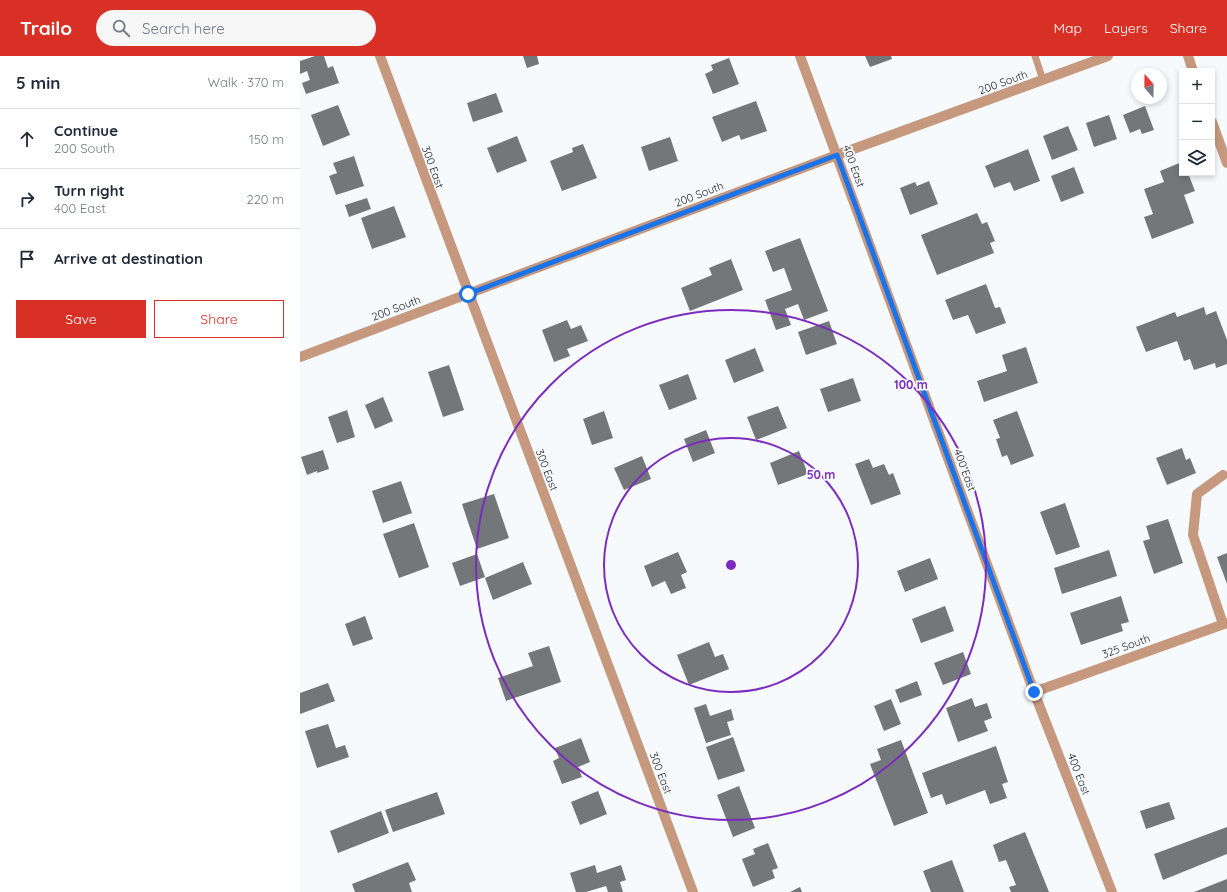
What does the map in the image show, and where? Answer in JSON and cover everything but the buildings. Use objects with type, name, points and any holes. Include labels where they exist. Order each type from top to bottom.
[{"type":"street","name":"300 East","points":[[380,56],[693,892]]},
{"type":"street","name":"400 East","points":[[800,56],[1034,692],[1112,892]]},
{"type":"street","name":"200 South","points":[[300,357],[837,155],[1108,56]]},
{"type":"street","points":[[1188,56],[1192,68]]},
{"type":"street","points":[[1215,130],[1227,163]]},
{"type":"street","points":[[1223,475],[1197,494],[1193,535],[1225,624]]},
{"type":"street","name":"325 South","points":[[1034,692],[1225,624]]},
{"type":"lane","points":[[1035,56],[1043,80]]},
{"type":"route","points":[[468,294],[837,155],[1034,692]]}]
